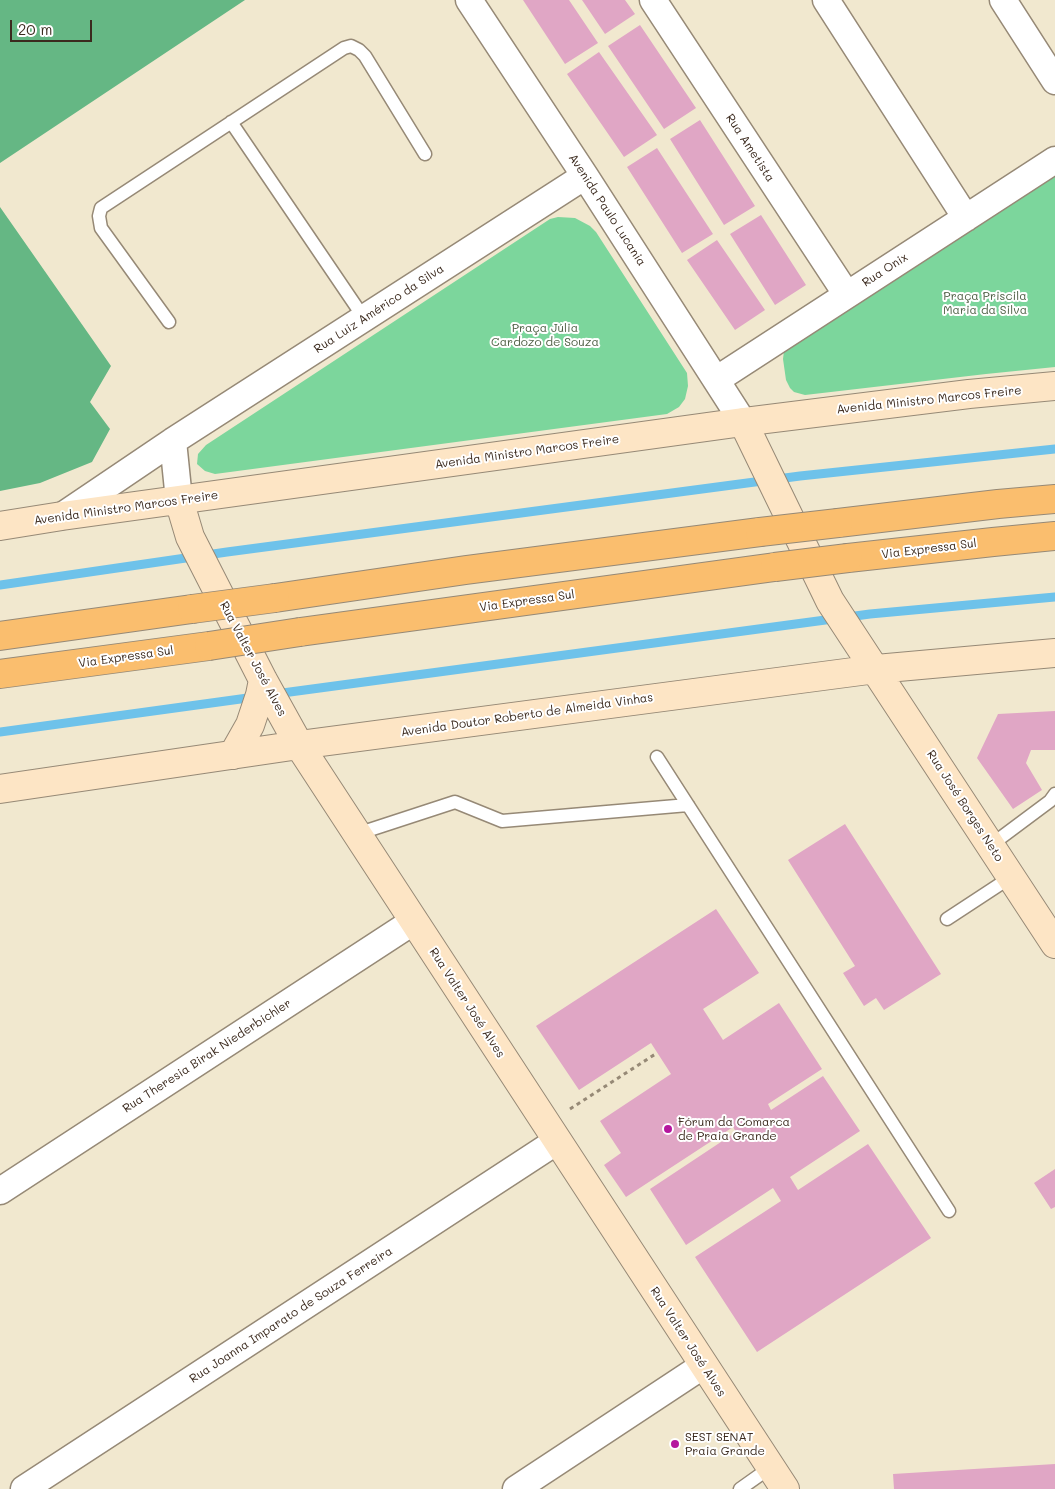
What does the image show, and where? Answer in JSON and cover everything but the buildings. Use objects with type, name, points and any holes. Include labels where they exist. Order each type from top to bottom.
[{"type":"highway","points":[[0,636],[466,570],[760,532],[1055,499]]},
{"type":"highway","name":"Via Expressa Sul","points":[[0,674],[775,567],[1055,536]]},
{"type":"main road","name":"Avenida Ministro Marcos Freire","points":[[0,526],[743,422],[969,394],[1055,386]]},
{"type":"main road","name":"Rua José Borges Neto","points":[[743,422],[830,601],[876,668],[1055,944]]},
{"type":"main road","name":"Rua Valter José Alves","points":[[179,500],[186,525],[199,555],[265,692],[778,1478]]},
{"type":"main road","name":"Avenida Doutor Roberto de Almeida Vinhas","points":[[0,789],[299,745],[876,668],[1055,653]]},
{"type":"main road","points":[[233,755],[250,725],[265,692]]},
{"type":"street","name":"Avenida Paulo Lucania","points":[[468,0],[585,176],[743,422]]},
{"type":"street","name":"Rua Ametista","points":[[654,0],[847,295]]},
{"type":"street","points":[[826,0],[966,218]]},
{"type":"street","points":[[1003,0],[1055,81]]},
{"type":"street","name":"Rua Onix","points":[[716,380],[1055,160]]},
{"type":"street","name":"Rua Luiz Américo da Silva","points":[[62,516],[173,441],[585,176]]},
{"type":"street","points":[[173,441],[179,500]]},
{"type":"street","name":"Rua Theresia Birak Niederbichler","points":[[0,1191],[414,921]]},
{"type":"street","name":"Rua Joanna Imparato de Souza Ferreira","points":[[24,1489],[552,1132]]},
{"type":"street","points":[[516,1489],[704,1365]]},
{"type":"lane","points":[[169,322],[101,228],[99,216],[101,208],[230,122],[344,48],[351,46],[360,50],[365,56],[425,154]]},
{"type":"lane","points":[[230,122],[364,318]]},
{"type":"lane","points":[[657,756],[949,1210]]},
{"type":"lane","points":[[991,845],[1050,801],[1055,794]]},
{"type":"lane","points":[[357,834],[455,802],[502,822],[688,805]]},
{"type":"lane","points":[[947,919],[1011,877]]},
{"type":"lane","points":[[740,1489],[778,1478]]},
{"type":"path","points":[[552,1132],[657,1053]]},
{"type":"green space","points":[[0,0],[245,0],[0,163]]},
{"type":"green space","name":"Praça Priscila Maria da Silva","points":[[1055,173],[1055,367],[805,395],[794,392],[790,388],[786,380],[783,359],[784,351]]},
{"type":"green space","points":[[0,207],[111,366],[90,402],[110,429],[92,462],[40,483],[0,491]]},
{"type":"green space","name":"Praça Júlia Cardozo de Souza","points":[[558,217],[575,218],[590,226],[596,232],[687,373],[688,386],[685,399],[679,407],[667,414],[215,474],[205,471],[197,464],[198,454],[206,445],[550,219]]},
{"type":"waterway","points":[[0,585],[227,552],[800,476],[1055,449]]},
{"type":"waterway","points":[[275,694],[870,614],[1055,597]]},
{"type":"waterway","points":[[0,732],[255,697]]},
{"type":"place","name":"Fórum da Comarca de Praia Grande","points":[[668,1129]]},
{"type":"place","name":"SEST SENAT Praia Grande","points":[[675,1444]]}]
